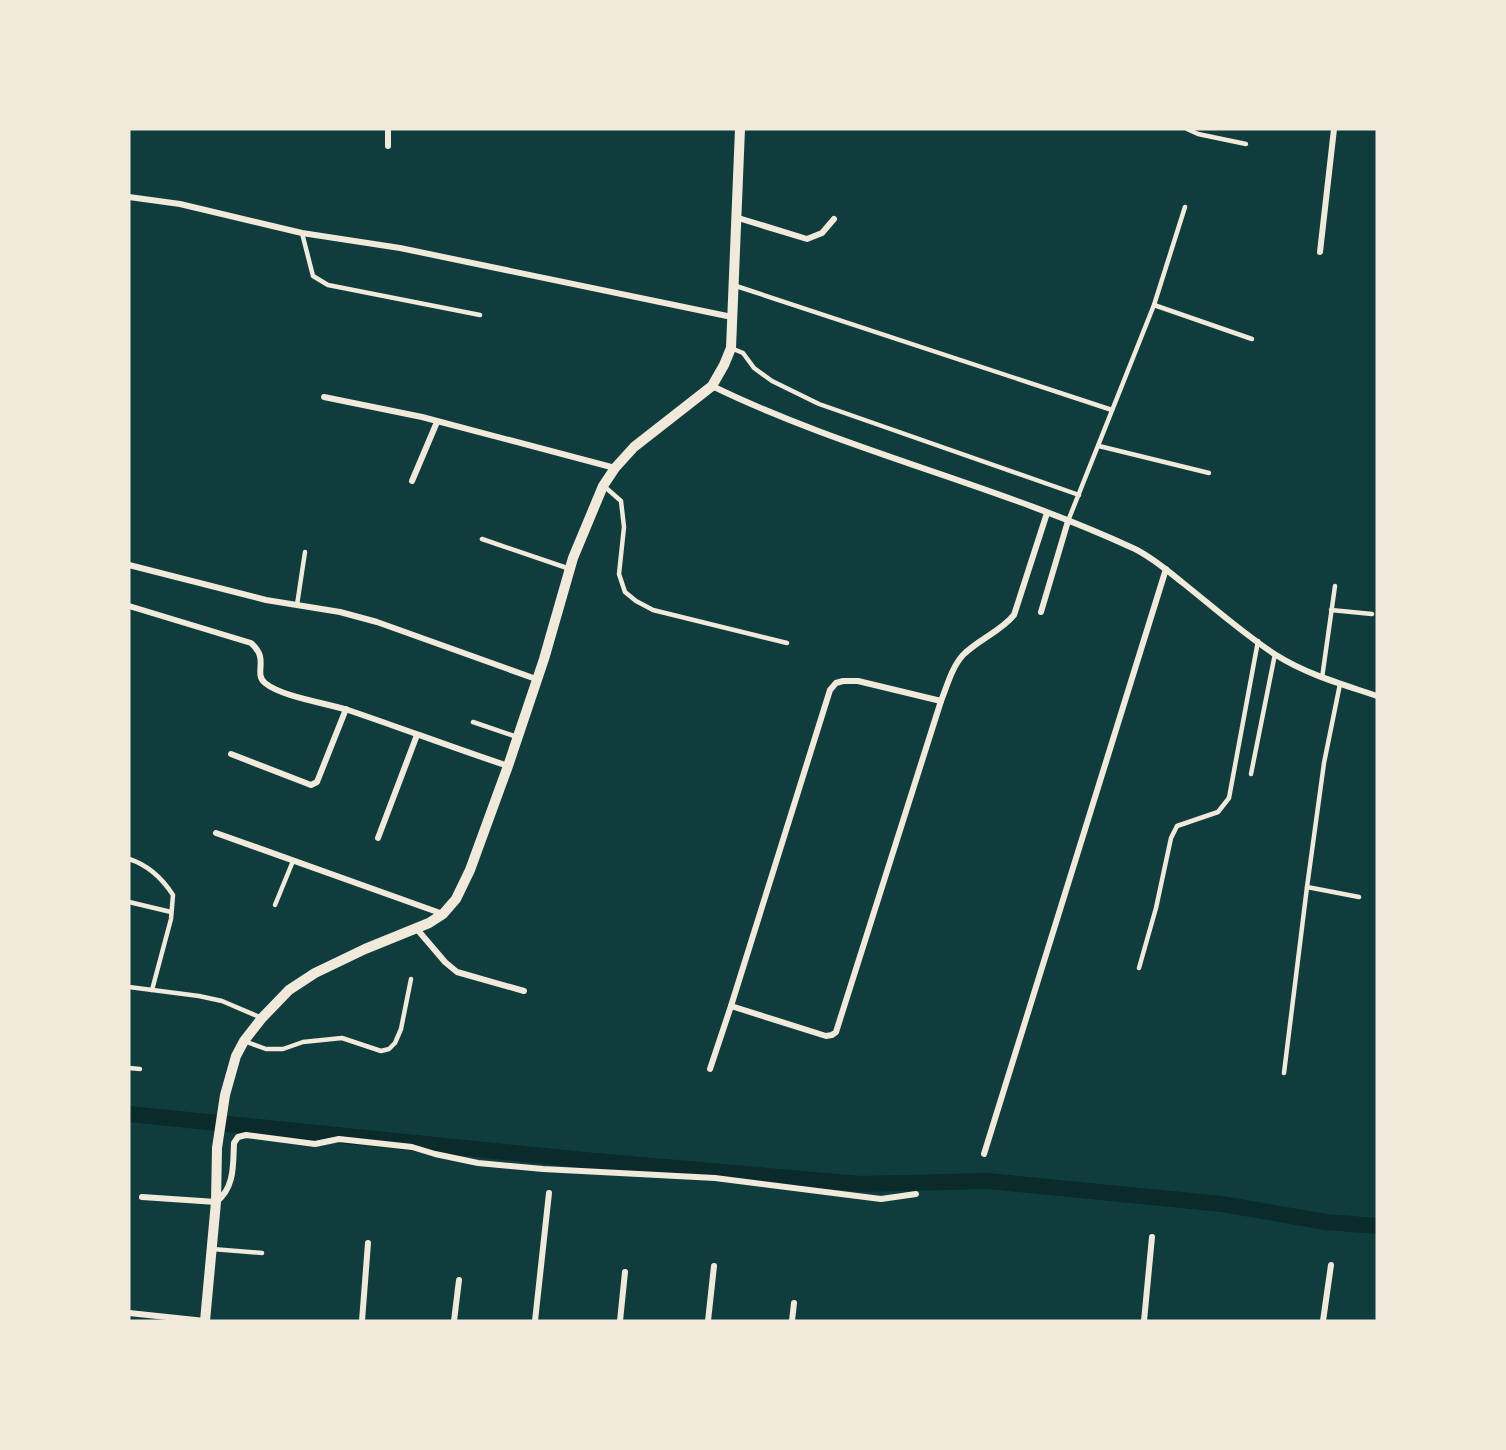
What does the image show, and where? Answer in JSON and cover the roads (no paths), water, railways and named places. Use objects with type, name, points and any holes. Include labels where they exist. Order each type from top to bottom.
[{"type":"street","points":[[388,129],[388,146]]},
{"type":"street","points":[[129,1313],[204,1321],[213,1249],[217,1148],[225,1095],[244,1041],[262,1018],[289,990],[315,974],[443,914],[456,899],[470,870],[508,766],[570,569],[603,486],[615,468],[634,447],[712,386],[731,348],[738,129]]},
{"type":"street","points":[[1320,252],[1334,129]]},
{"type":"street","points":[[129,197],[180,204],[302,233],[400,248],[732,317]]},
{"type":"street","points":[[735,217],[807,238],[822,233],[834,219]]},
{"type":"street","points":[[712,386],[814,431],[1047,513],[1137,550],[1166,569],[1275,654],[1306,672],[1377,696]]},
{"type":"street","points":[[324,398],[437,422],[615,468]]},
{"type":"street","points":[[412,481],[437,422]]},
{"type":"street","points":[[731,1006],[826,1036],[836,1032],[941,701],[954,668],[961,657],[1005,625],[1014,615],[1047,513]]},
{"type":"street","points":[[1041,612],[1068,521]]},
{"type":"street","points":[[129,565],[266,600],[339,612],[377,622],[536,679]]},
{"type":"street","points":[[984,1154],[1166,569]]},
{"type":"street","points":[[129,606],[251,644],[258,649],[262,658],[260,675],[264,682],[277,690],[346,709],[508,766]]},
{"type":"street","points":[[710,1069],[830,690],[836,683],[849,680],[941,701]]},
{"type":"street","points":[[231,754],[311,785],[317,782],[346,709]]},
{"type":"street","points":[[378,838],[417,735]]},
{"type":"street","points":[[216,833],[443,914]]},
{"type":"street","points":[[416,928],[445,962],[457,972],[524,991]]},
{"type":"street","points":[[142,1197],[216,1202],[229,1188],[234,1143],[238,1137],[246,1135],[315,1144],[339,1138],[412,1147],[478,1163],[543,1169],[714,1178],[881,1199],[916,1194]]},
{"type":"street","points":[[535,1321],[549,1193]]},
{"type":"street","points":[[1144,1321],[1152,1238]]},
{"type":"street","points":[[362,1321],[368,1243]]},
{"type":"street","points":[[1323,1321],[1331,1264]]},
{"type":"street","points":[[708,1321],[714,1266]]},
{"type":"street","points":[[620,1321],[625,1272]]},
{"type":"street","points":[[454,1321],[459,1280]]},
{"type":"street","points":[[792,1321],[794,1304]]},
{"type":"lane","points":[[1187,129],[1198,134],[1246,144]]},
{"type":"lane","points":[[1068,521],[1100,446],[1154,305],[1185,207]]},
{"type":"lane","points":[[302,233],[313,276],[328,285],[480,315]]},
{"type":"lane","points":[[732,284],[1112,410]]},
{"type":"lane","points":[[1154,305],[1252,339]]},
{"type":"lane","points":[[731,348],[743,353],[754,368],[772,381],[819,404],[1079,495]]},
{"type":"lane","points":[[1100,446],[1209,472]]},
{"type":"lane","points":[[603,486],[621,501],[624,527],[619,574],[625,592],[636,602],[653,610],[787,643]]},
{"type":"lane","points":[[482,539],[570,569]]},
{"type":"lane","points":[[297,605],[305,552]]},
{"type":"lane","points":[[1322,678],[1335,585]]},
{"type":"lane","points":[[1331,610],[1372,614]]},
{"type":"lane","points":[[1139,968],[1156,908],[1171,838],[1177,826],[1218,812],[1229,798],[1258,641]]},
{"type":"lane","points":[[1251,774],[1275,654]]},
{"type":"lane","points":[[1284,1073],[1324,763],[1340,684]]},
{"type":"lane","points":[[473,722],[517,737]]},
{"type":"lane","points":[[129,859],[155,873],[173,895],[152,990]]},
{"type":"lane","points":[[275,905],[293,861]]},
{"type":"lane","points":[[1307,887],[1359,897]]},
{"type":"lane","points":[[129,902],[171,912]]},
{"type":"lane","points":[[244,1041],[266,1049],[284,1049],[303,1042],[342,1038],[381,1051],[389,1049],[395,1043],[401,1029],[411,979]]},
{"type":"lane","points":[[129,987],[222,1001],[262,1018]]},
{"type":"lane","points":[[129,1068],[140,1069]]},
{"type":"lane","points":[[213,1249],[262,1253]]},
{"type":"waterway","points":[[129,1114],[584,1160],[861,1184],[988,1181],[1222,1204],[1326,1222],[1377,1226]]}]
